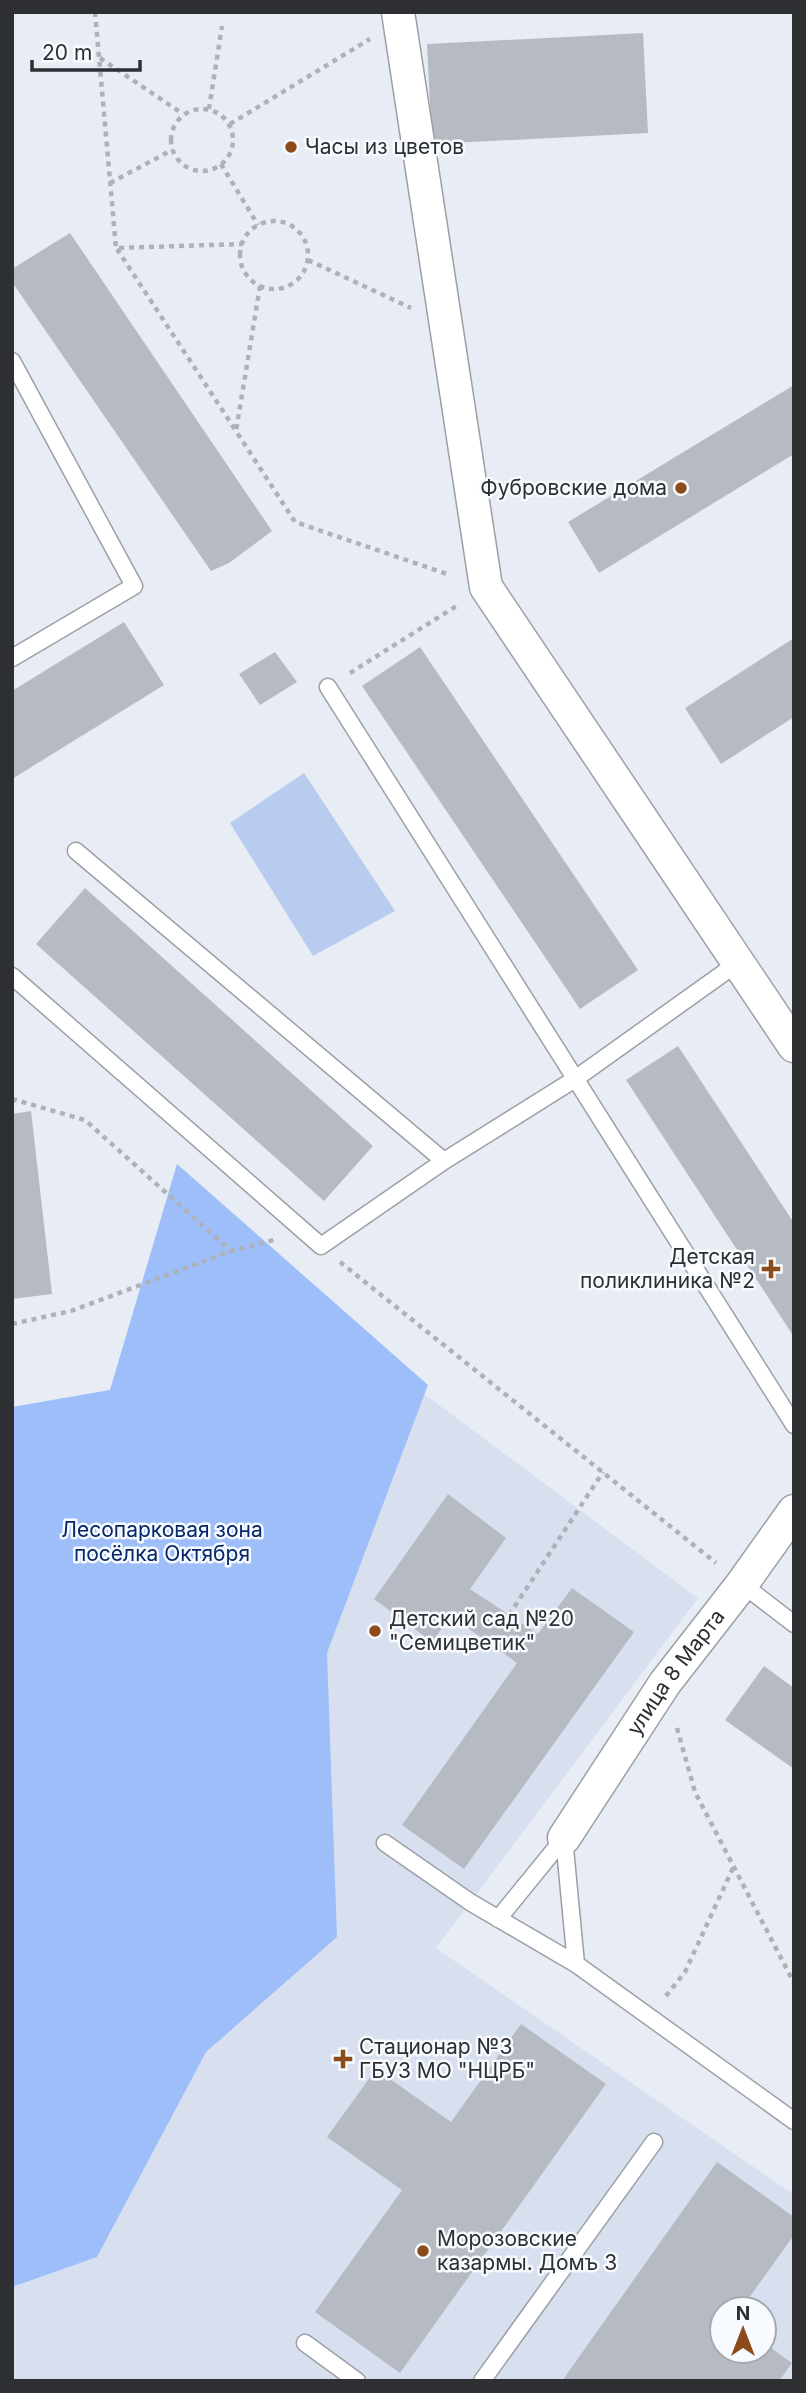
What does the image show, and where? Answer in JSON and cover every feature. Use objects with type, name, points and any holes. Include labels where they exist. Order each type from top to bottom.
[{"type":"street","points":[[399,17],[486,587],[794,1046]]},
{"type":"street","name":"улица 8 Марта","points":[[564,1838],[665,1683],[742,1584],[794,1511]]},
{"type":"lane","points":[[12,361],[134,586],[12,658]]},
{"type":"lane","points":[[328,687],[794,1425]]},
{"type":"lane","points":[[76,851],[444,1161]]},
{"type":"lane","points":[[12,976],[321,1246],[444,1161],[575,1079],[739,962]]},
{"type":"lane","points":[[742,1584],[794,1624]]},
{"type":"lane","points":[[498,1919],[564,1838]]},
{"type":"lane","points":[[564,1838],[576,1964]]},
{"type":"lane","points":[[385,1843],[498,1919],[576,1964],[794,2121]]},
{"type":"lane","points":[[482,2381],[654,2142]]},
{"type":"lane","points":[[305,2343],[357,2381]]},
{"type":"path","points":[[95,12],[116,248],[295,522],[486,587]]},
{"type":"path","points":[[230,124],[399,17]]},
{"type":"path","points":[[209,109],[222,26]]},
{"type":"path","points":[[100,58],[183,114]]},
{"type":"path","points":[[195,109],[209,109],[221,114],[230,124],[234,136],[233,150],[215,169],[189,169],[178,161],[172,150],[170,136],[183,114],[195,109]]},
{"type":"path","points":[[110,183],[172,150]]},
{"type":"path","points":[[221,164],[258,225]]},
{"type":"path","points":[[269,221],[293,227],[307,248],[308,260],[304,272],[285,288],[260,286],[250,279],[243,269],[240,257],[242,244],[258,225],[269,221]]},
{"type":"path","points":[[116,248],[242,244]]},
{"type":"path","points":[[308,260],[446,325]]},
{"type":"path","points":[[236,431],[260,286]]},
{"type":"path","points":[[328,687],[486,587]]},
{"type":"path","points":[[12,1100],[85,1120],[231,1251]]},
{"type":"path","points":[[12,1324],[71,1311],[231,1251],[304,1231]]},
{"type":"path","points":[[321,1246],[742,1584]]},
{"type":"path","points":[[509,1615],[603,1472]]},
{"type":"path","points":[[665,1683],[695,1792],[794,1983]]},
{"type":"path","points":[[650,2015],[685,1972],[733,1867]]},
{"type":"shaded area","points":[[304,773],[395,911],[313,956],[230,823]]},
{"type":"shaded area","points":[[314,1312],[698,1598],[436,1948],[794,2195],[794,2381],[12,2381],[12,2170]]},
{"type":"green space","name":"Лесопарковая зона посёлка Октября","points":[[177,1164],[428,1385],[327,1653],[337,1937],[206,2052],[97,2257],[12,2287],[12,1407],[110,1390]]},
{"type":"building","points":[[643,33],[648,133],[432,144],[427,44]]},
{"type":"building","points":[[70,233],[272,531],[229,563],[211,571],[12,282],[12,269]]},
{"type":"building","name":"Фубровские дома","points":[[794,385],[794,454],[599,573],[568,522]]},
{"type":"building","points":[[124,622],[164,685],[12,779],[12,691]]},
{"type":"building","points":[[794,638],[794,717],[721,764],[685,708]]},
{"type":"building","points":[[420,647],[638,970],[580,1009],[362,686]]},
{"type":"building","points":[[275,652],[297,682],[260,705],[239,674]]},
{"type":"building","points":[[85,888],[373,1146],[324,1201],[36,944]]},
{"type":"building","points":[[678,1046],[794,1223],[794,1337],[626,1080]]},
{"type":"building","points":[[31,1111],[52,1294],[12,1299],[12,1114]]},
{"type":"building","name":"Детский сад №20 \"Семицветик\"","points":[[448,1494],[506,1538],[470,1589],[538,1634],[572,1588],[634,1632],[464,1869],[402,1825],[517,1663],[451,1616],[432,1642],[374,1599]]},
{"type":"building","points":[[764,1666],[794,1688],[794,1769],[725,1720]]},
{"type":"building","name":"Морозовские казармы. Домъ 3","points":[[521,2024],[606,2084],[400,2373],[315,2312],[402,2190],[327,2137],[376,2069],[451,2122]]},
{"type":"building","points":[[717,2162],[794,2217],[794,2235],[751,2295],[708,2295],[708,2365],[778,2365],[778,2353],[792,2363],[779,2381],[562,2381]]},
{"type":"place","name":"Часы из цветов","points":[[291,147]]},
{"type":"place","name":"Фубровские дома","points":[[681,488]]},
{"type":"place","name":"Детская поликлиника №2","points":[[771,1269]]},
{"type":"place","name":"Детский сад №20 \"Семицветик\"","points":[[375,1631]]},
{"type":"place","name":"Стационар №3 ГБУЗ МО \"НЦРБ\"","points":[[343,2059]]},
{"type":"place","name":"Морозовские казармы. Домъ 3","points":[[423,2251]]}]
